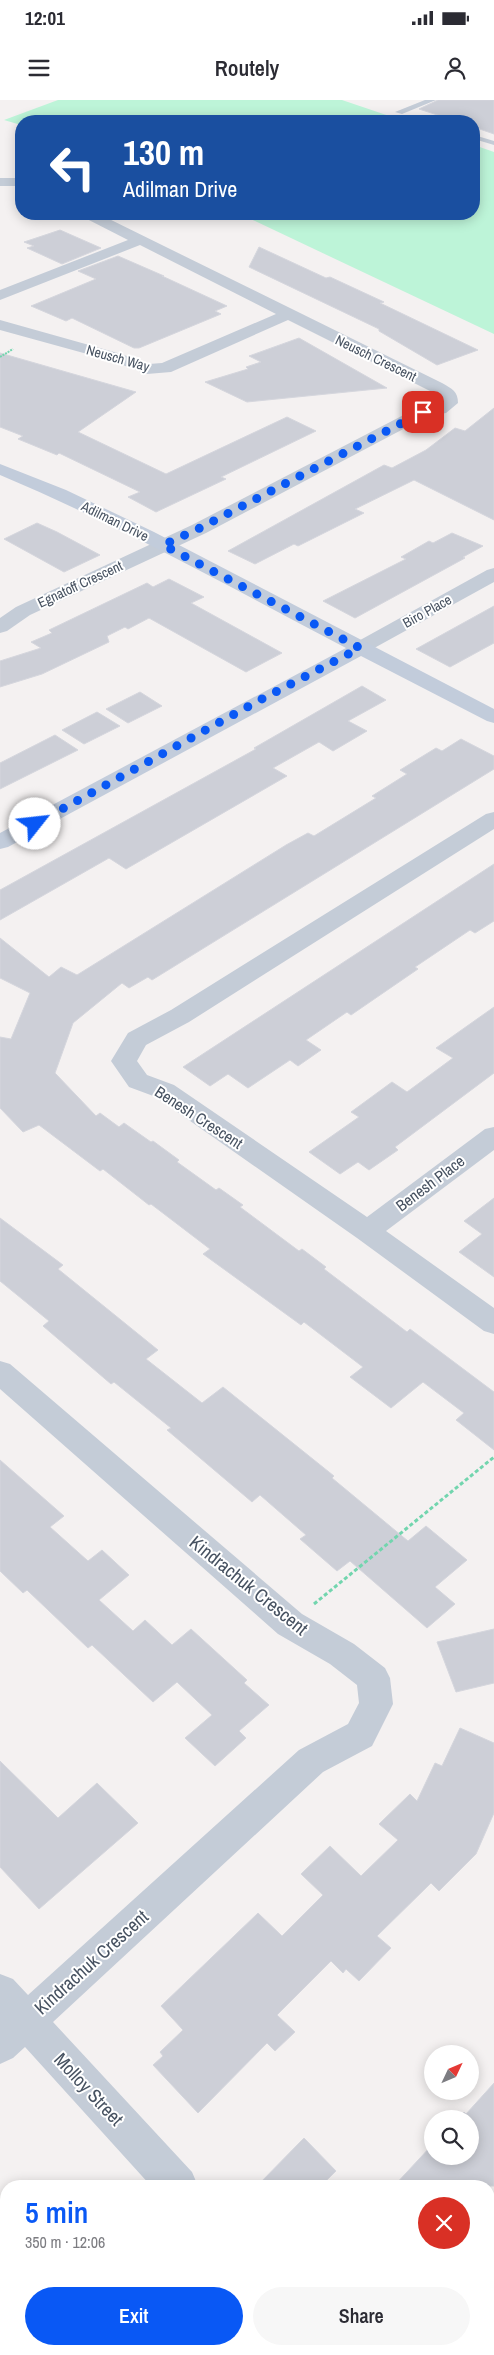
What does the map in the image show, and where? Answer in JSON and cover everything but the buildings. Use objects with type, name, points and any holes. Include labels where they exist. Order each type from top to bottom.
[{"type":"street","points":[[0,182],[15,182]]},
{"type":"street","name":"Neusch Crescent","points":[[100,220],[450,395],[450,402],[440,409],[423,412],[198,529],[163,545]]},
{"type":"street","points":[[0,294],[140,240]]},
{"type":"street","name":"Neusch Way","points":[[0,325],[115,357],[147,369],[166,368],[288,314]]},
{"type":"street","name":"Adilman Drive","points":[[0,470],[60,494],[163,545],[494,717]]},
{"type":"street","name":"Egnatoff Crescent","points":[[0,627],[23,611],[163,545]]},
{"type":"street","name":"Biro Place","points":[[360,648],[494,574]]},
{"type":"street","points":[[0,842],[260,700],[360,648]]},
{"type":"street","name":"Benesh Crescent","points":[[494,819],[180,1016],[158,1026],[137,1039],[124,1061],[138,1081],[165,1091],[367,1231],[494,1324]]},
{"type":"street","name":"Benesh Place","points":[[367,1231],[494,1136]]},
{"type":"street","name":"Kindrachuk Crescent","points":[[0,1372],[290,1624],[342,1654],[373,1678],[376,1704],[360,1735],[311,1761],[13,2033]]},
{"type":"street","name":"Molloy Street","points":[[0,1992],[13,2033],[172,2180]]},
{"type":"lane","points":[[399,112],[432,100]]},
{"type":"lane","points":[[480,139],[494,143]]},
{"type":"path","points":[[314,1604],[494,1457]]},
{"type":"green space","points":[[58,100],[342,100],[386,115],[18,115]]},
{"type":"green space","points":[[15,116],[15,123],[4,120]]},
{"type":"green space","points":[[480,147],[494,152],[494,334],[253,220],[480,220]]},
{"type":"route","points":[[35,824],[260,700],[360,648],[163,545],[198,529],[423,412]]}]
